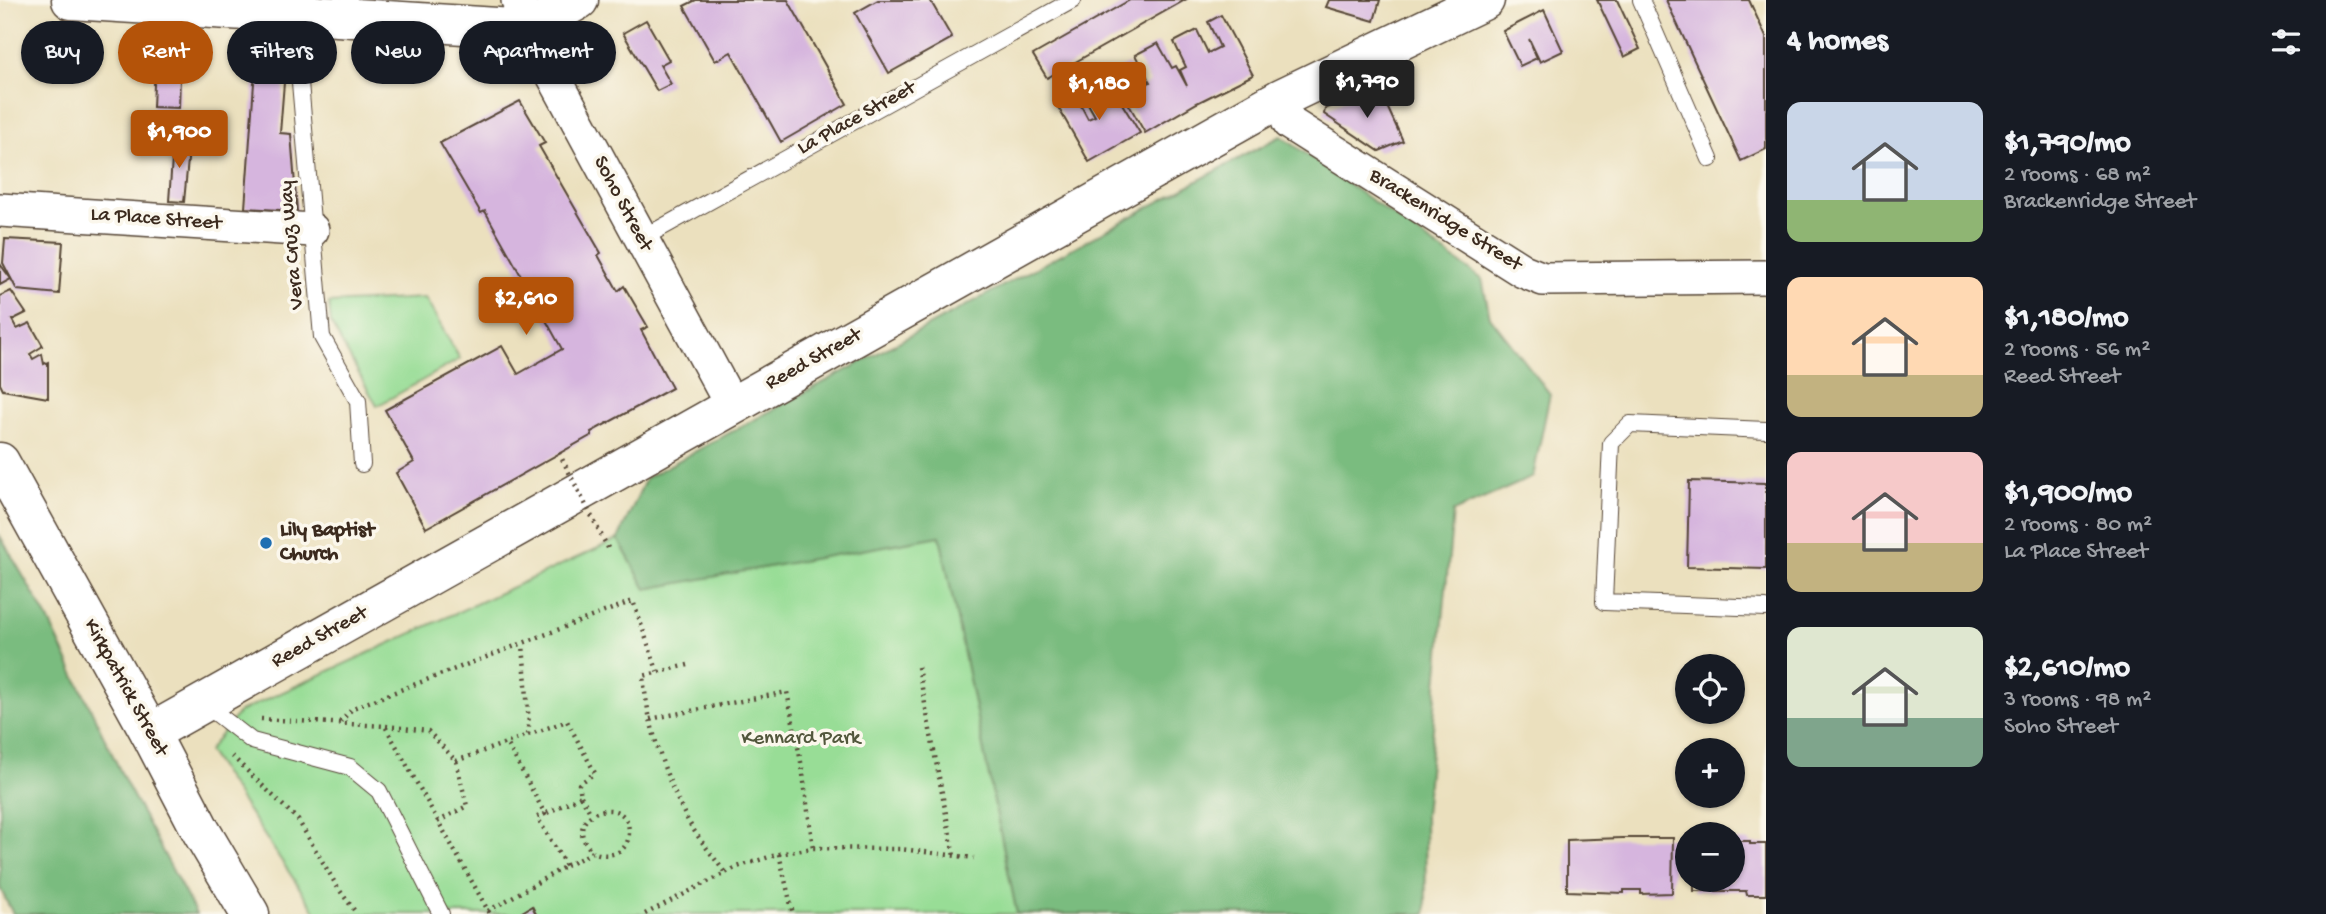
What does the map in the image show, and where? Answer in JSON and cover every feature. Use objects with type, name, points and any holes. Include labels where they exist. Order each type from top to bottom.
[{"type":"street","points":[[71,0],[294,13],[523,14],[579,0]]},
{"type":"street","name":"Reed Street","points":[[150,733],[1279,99],[1485,0]]},
{"type":"street","name":"Soho Street","points":[[523,14],[732,406]]},
{"type":"street","name":"Brackenridge Street","points":[[1279,99],[1289,123],[1523,271],[1542,278],[1766,277]]},
{"type":"street","name":"La Place Street","points":[[0,210],[312,230]]},
{"type":"street","name":"Kirkpatrick Street","points":[[0,462],[201,831],[250,914]]},
{"type":"lane","name":"La Place Street","points":[[641,239],[1073,0]]},
{"type":"lane","points":[[1641,0],[1710,159]]},
{"type":"lane","name":"Vera Cruz Way","points":[[294,13],[321,337],[358,401],[362,464]]},
{"type":"lane","points":[[1766,430],[1630,424],[1611,443],[1604,602],[1766,608]]},
{"type":"lane","points":[[203,703],[252,741],[350,767],[379,791],[441,914]]},
{"type":"path","points":[[559,453],[608,548]]},
{"type":"path","points":[[340,722],[353,708],[632,601],[658,673]]},
{"type":"path","points":[[523,643],[528,736]]},
{"type":"path","points":[[688,665],[643,676],[650,719],[655,745],[685,817],[725,873]]},
{"type":"path","points":[[918,667],[954,856]]},
{"type":"path","points":[[650,719],[788,692],[813,848]]},
{"type":"path","points":[[456,761],[566,721],[595,773],[579,784],[581,796],[591,814]]},
{"type":"path","points":[[385,726],[428,731],[456,761],[467,806],[437,822]]},
{"type":"path","points":[[507,743],[545,814]]},
{"type":"path","points":[[225,749],[298,820],[338,888],[357,914]]},
{"type":"path","points":[[566,866],[537,817],[581,796]]},
{"type":"path","points":[[608,809],[616,812],[623,818],[629,834],[626,843],[620,851],[602,856],[593,852],[586,846],[582,829],[591,814],[608,809]]},
{"type":"path","points":[[645,914],[737,867],[779,854],[813,848],[900,849],[974,858]]},
{"type":"path","points":[[488,911],[593,852]]},
{"type":"path","points":[[779,854],[793,914]]},
{"type":"green space","points":[[1281,136],[1482,279],[1490,317],[1550,394],[1533,477],[1453,512],[1425,815],[1426,914],[1017,914],[940,536],[646,589],[618,539],[646,478]]},
{"type":"green space","points":[[425,298],[460,359],[377,406],[331,324],[329,303]]},
{"type":"green space","name":"Kennard Park","points":[[940,535],[1017,914],[317,914],[208,751],[239,712],[618,539],[646,589]]},
{"type":"green space","points":[[0,536],[47,617],[127,785],[196,914],[13,914],[0,888]]},
{"type":"building","points":[[696,0],[788,0],[847,104],[781,142],[731,52],[715,61],[684,6]]},
{"type":"building","points":[[878,0],[930,0],[952,38],[889,73],[855,13]]},
{"type":"building","points":[[1130,0],[1185,0],[1047,78],[1033,55]]},
{"type":"building","points":[[1329,0],[1380,0],[1374,21],[1326,7]]},
{"type":"building","points":[[1597,0],[1617,0],[1640,49],[1624,57]]},
{"type":"building","points":[[1666,0],[1749,0],[1766,37],[1766,149],[1741,161]]},
{"type":"building","points":[[1544,10],[1563,51],[1540,62],[1529,39],[1537,58],[1520,66],[1503,31]]},
{"type":"building","points":[[1221,15],[1253,75],[1145,133],[1111,73],[1128,64],[1141,87],[1150,82],[1135,55],[1158,43],[1172,68],[1176,66],[1187,86],[1180,70],[1186,67],[1174,42],[1197,30],[1208,53],[1220,47],[1208,22]]},
{"type":"building","points":[[646,20],[669,60],[660,65],[671,84],[657,91],[623,33]]},
{"type":"building","points":[[1108,81],[1140,133],[1089,162],[1058,107],[1076,96],[1088,119],[1095,116],[1083,95]]},
{"type":"building","points":[[154,84],[180,84],[179,108],[153,107]]},
{"type":"building","points":[[254,84],[284,84],[280,133],[291,134],[297,211],[245,208]]},
{"type":"building","points":[[1379,89],[1403,141],[1379,151],[1324,114],[1325,109]]},
{"type":"building","points":[[520,101],[545,143],[539,146],[601,253],[598,255],[618,291],[624,286],[648,327],[641,330],[672,388],[426,528],[396,473],[414,462],[385,410],[502,346],[518,374],[562,349],[485,211],[481,213],[440,143]]},
{"type":"building","points":[[175,138],[190,138],[184,202],[169,201],[172,159],[176,160],[177,156],[174,155]]},
{"type":"building","points":[[5,239],[63,242],[59,294],[17,290],[3,263]]},
{"type":"building","points":[[0,264],[11,279],[0,285]]},
{"type":"building","points":[[11,291],[26,313],[12,320],[17,329],[30,323],[43,346],[30,354],[33,359],[42,354],[44,364],[48,362],[48,398],[3,390],[0,384],[0,296]]},
{"type":"building","points":[[1689,481],[1766,483],[1766,569],[1687,567]]},
{"type":"building","points":[[1673,838],[1672,893],[1641,894],[1641,890],[1624,890],[1624,893],[1567,891],[1567,840]]},
{"type":"building","points":[[1745,841],[1750,841],[1750,844],[1766,844],[1766,895],[1747,895]]},
{"type":"building","points":[[532,906],[536,914],[519,914]]},
{"type":"place","name":"Lily Baptist Church","points":[[266,543]]}]
